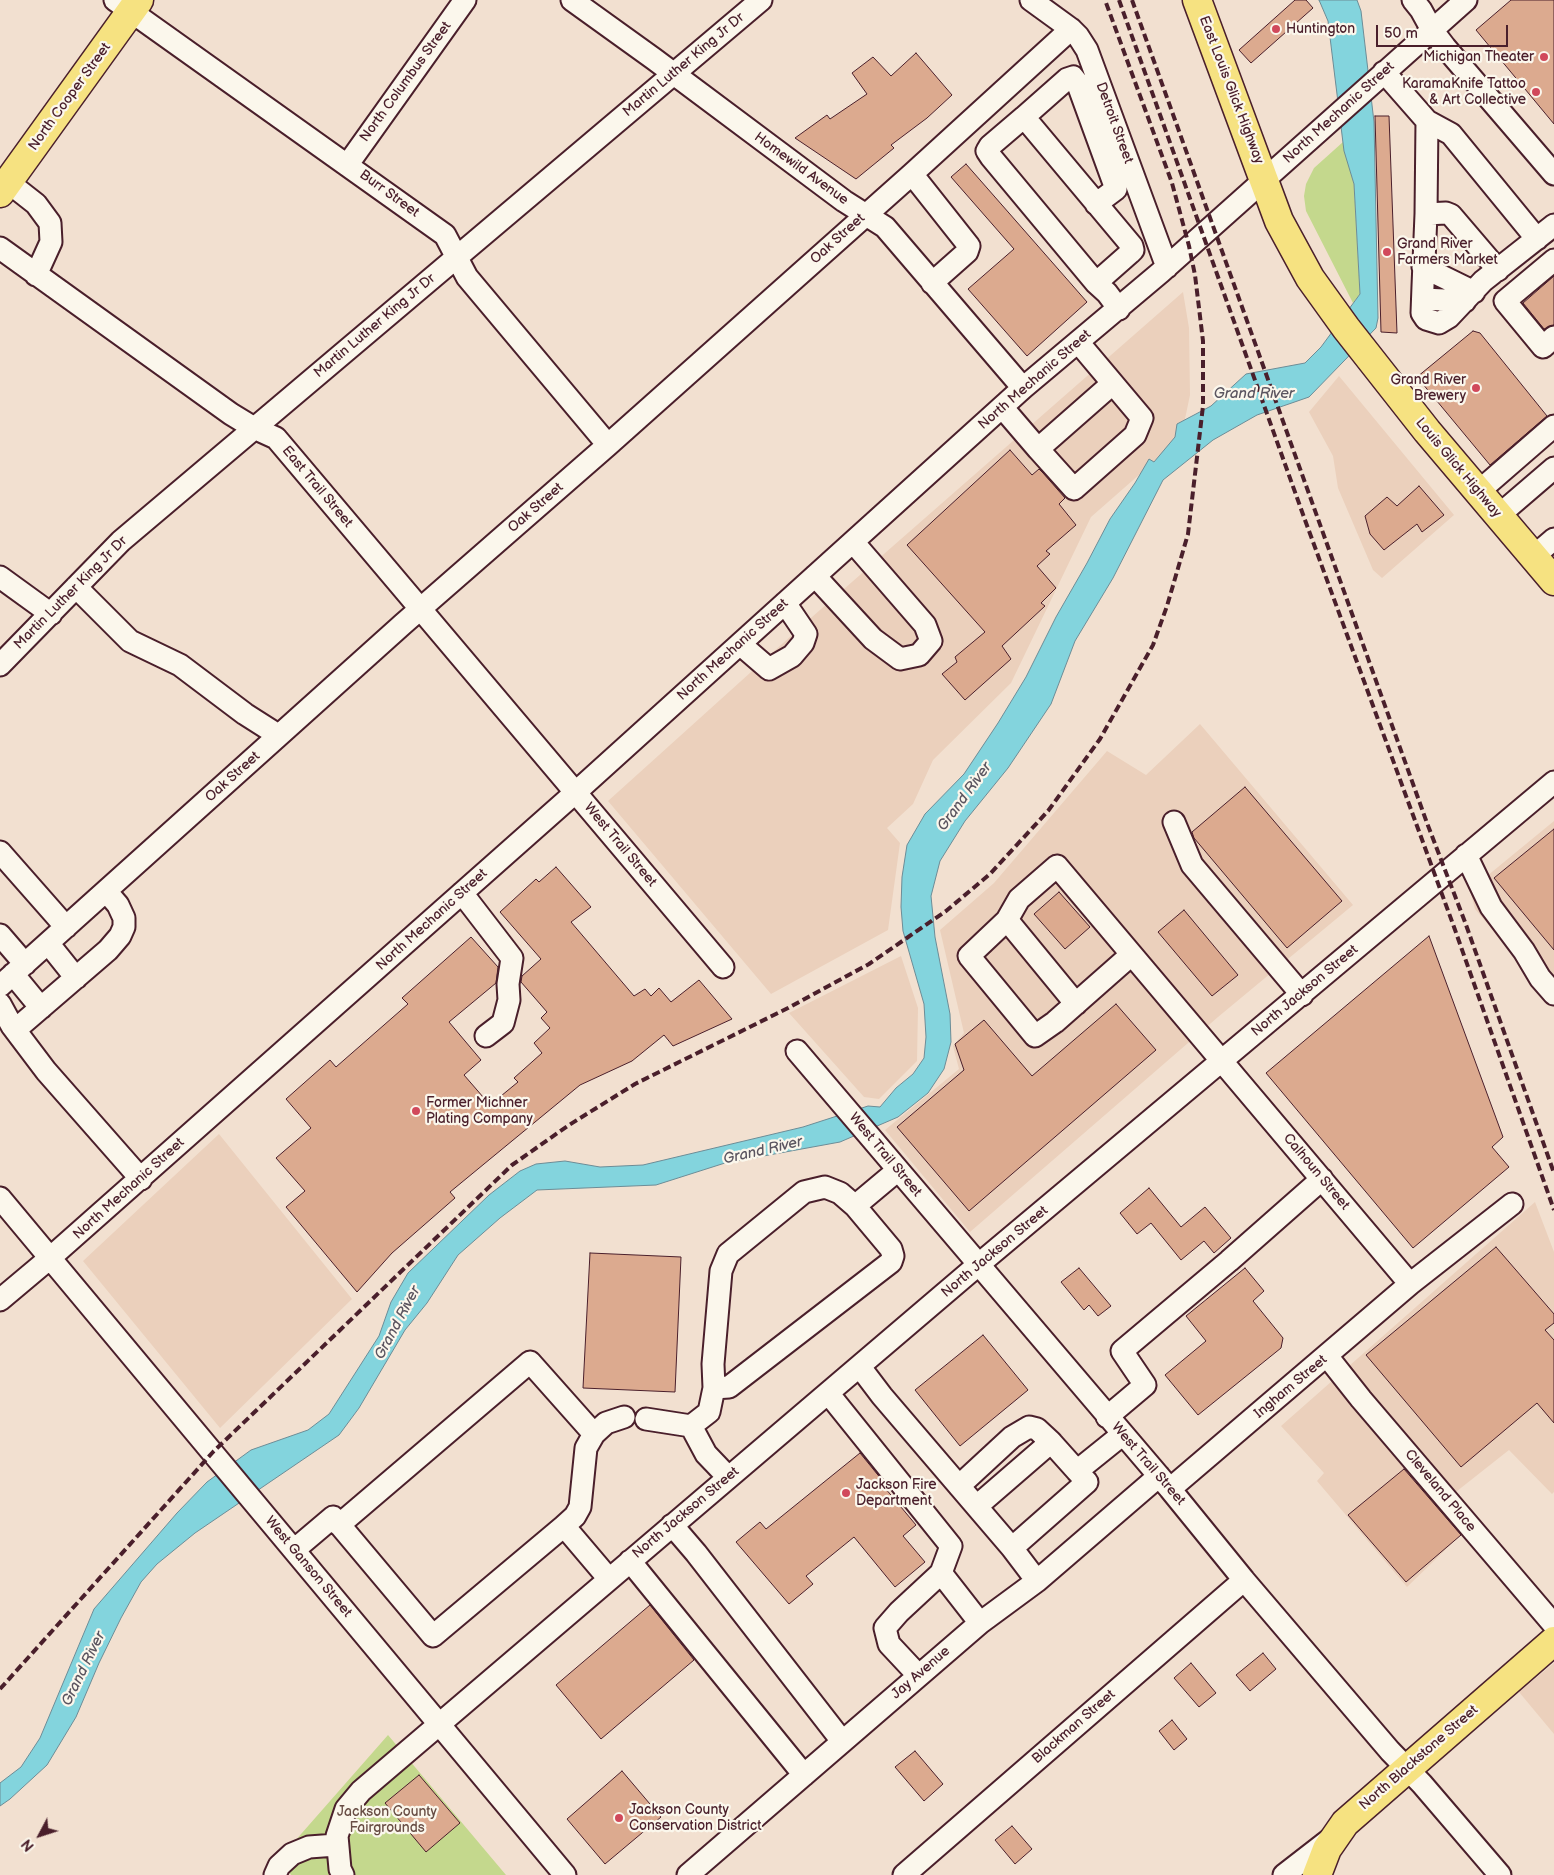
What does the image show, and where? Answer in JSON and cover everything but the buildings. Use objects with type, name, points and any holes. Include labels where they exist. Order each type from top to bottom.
[{"type":"main road","name":"East Louis Glick Highway","points":[[1197,0],[1278,221],[1310,278],[1329,306]]},
{"type":"main road","name":"North Cooper Street","points":[[4,188],[128,4]]},
{"type":"main road","name":"Louis Glick Highway","points":[[1329,306],[1478,492],[1554,580]]},
{"type":"main road","name":"North Blackstone Street","points":[[1337,1834],[1355,1813],[1554,1640]]},
{"type":"main road","points":[[1317,1875],[1328,1849],[1337,1834]]},
{"type":"street","name":"North Columbus Street","points":[[348,164],[465,0]]},
{"type":"street","name":"Homewild Avenue","points":[[572,0],[673,73],[844,202],[885,227],[1023,388]]},
{"type":"street","name":"Martin Luther King Jr Dr","points":[[0,665],[121,541],[761,0]]},
{"type":"street","name":"Detroit Street","points":[[1031,0],[1071,29],[1082,42],[1090,57],[1167,267]]},
{"type":"street","points":[[1413,0],[1432,30],[1554,174]]},
{"type":"street","name":"North Mechanic Street","points":[[0,1300],[462,894],[1023,388],[1167,267],[1466,0]]},
{"type":"street","name":"Burr Street","points":[[128,4],[445,235],[467,277],[608,445]]},
{"type":"street","name":"Oak Street","points":[[13,975],[278,735],[608,445],[912,174],[1071,29]]},
{"type":"street","points":[[1384,72],[1427,121],[1452,134],[1537,239]]},
{"type":"street","points":[[1096,204],[1116,188],[1077,82],[1073,77],[1067,79],[990,146],[987,151],[990,157],[1119,309]]},
{"type":"street","points":[[1024,117],[1132,246],[1132,250],[1096,283]]},
{"type":"street","points":[[1427,121],[1422,313],[1426,319],[1438,323],[1449,317],[1498,270],[1554,225]]},
{"type":"street","points":[[912,174],[969,246],[968,252],[932,283]]},
{"type":"street","points":[[4,188],[36,204],[50,223],[51,242],[36,275]]},
{"type":"street","points":[[1426,214],[1446,213],[1451,215],[1498,270]]},
{"type":"street","name":"East Trail Street","points":[[0,248],[254,428],[276,438],[576,792]]},
{"type":"street","points":[[1554,260],[1505,301],[1543,347],[1554,337]]},
{"type":"street","points":[[1423,267],[1469,296]]},
{"type":"street","points":[[1002,407],[1074,489],[1135,435],[1142,418],[1078,342]]},
{"type":"street","points":[[1038,449],[1112,384]]},
{"type":"street","points":[[1478,492],[1554,426]]},
{"type":"street","points":[[1498,516],[1554,468]]},
{"type":"street","points":[[1533,557],[1554,539]]},
{"type":"street","points":[[815,576],[873,639],[900,659],[919,655],[931,641],[926,625],[853,542]]},
{"type":"street","points":[[0,576],[51,614]]},
{"type":"street","points":[[76,587],[130,641],[180,665],[245,714],[278,735]]},
{"type":"street","points":[[740,644],[769,669],[792,656],[803,644],[806,634],[785,603]]},
{"type":"street","name":"North Jackson Street","points":[[336,1845],[337,1836],[346,1810],[361,1791],[978,1265],[1554,782]]},
{"type":"street","name":"West Trail Street","points":[[576,792],[722,967]]},
{"type":"street","points":[[1174,822],[1192,865],[1302,995]]},
{"type":"street","points":[[0,852],[66,927]]},
{"type":"street","points":[[1466,855],[1491,907],[1524,951],[1540,978],[1554,994]]},
{"type":"street","name":"Calhoun Street","points":[[1007,920],[1019,899],[1056,866],[1410,1284]]},
{"type":"street","points":[[15,1030],[108,950],[120,936],[124,927],[124,918],[106,892]]},
{"type":"street","points":[[462,894],[512,958],[508,984],[509,1000],[503,1023],[486,1036]]},
{"type":"street","points":[[1076,1004],[1007,920],[969,956],[1035,1036],[1055,1022],[1076,1004],[1131,955]]},
{"type":"street","points":[[0,935],[13,975],[41,1008]]},
{"type":"street","points":[[48,943],[76,978]]},
{"type":"street","points":[[0,1004],[15,1030],[46,1071],[140,1178]]},
{"type":"street","name":"West Trail Street","points":[[797,1051],[1107,1417],[1165,1482],[1244,1580],[1500,1875]]},
{"type":"street","points":[[855,1206],[898,1170]]},
{"type":"street","points":[[1107,1417],[1145,1385],[1122,1351],[1322,1180]]},
{"type":"street","points":[[646,1419],[691,1426],[709,1412],[714,1388],[713,1364],[720,1271],[728,1254],[804,1192],[825,1186],[840,1193],[855,1206],[891,1249],[893,1256],[891,1262],[729,1387],[714,1388]]},
{"type":"street","name":"West Ganson Street","points":[[0,1198],[565,1875]]},
{"type":"street","name":"Ingham Street","points":[[1165,1482],[1327,1356],[1410,1284],[1512,1204]]},
{"type":"street","name":"Cleveland Place","points":[[1327,1356],[1361,1399],[1554,1626]]},
{"type":"street","points":[[340,1525],[530,1362],[594,1434]]},
{"type":"street","points":[[860,1367],[882,1396],[1012,1548],[1037,1581]]},
{"type":"street","points":[[828,1393],[951,1546],[941,1574],[899,1612],[885,1628],[889,1644],[918,1676]]},
{"type":"street","points":[[294,1550],[333,1517],[434,1636],[575,1516],[580,1507],[586,1448],[594,1434],[606,1423],[624,1417]]},
{"type":"street","points":[[691,1426],[706,1454],[728,1477]]},
{"type":"street","points":[[959,1486],[1012,1437],[1029,1428],[1037,1429],[1088,1482],[1012,1548]]},
{"type":"street","points":[[1077,1471],[1123,1434]]},
{"type":"street","points":[[977,1506],[1051,1442]]},
{"type":"street","name":"Jay Avenue","points":[[688,1875],[980,1623],[1165,1482]]},
{"type":"street","points":[[672,1525],[842,1741]]},
{"type":"street","points":[[564,1526],[609,1579]]},
{"type":"street","points":[[630,1561],[804,1775]]},
{"type":"street","points":[[941,1574],[980,1623]]},
{"type":"street","name":"Blackman Street","points":[[904,1875],[1244,1580]]},
{"type":"street","name":"North Blackstone Street","points":[[1284,1875],[1337,1834]]},
{"type":"street","points":[[275,1875],[279,1866],[292,1854],[308,1847],[336,1845],[340,1869],[343,1875]]},
{"type":"shaded area","points":[[1183,292],[1189,328],[1190,395],[1181,438],[1091,517],[1011,683],[933,760],[913,804],[887,828],[900,843],[888,930],[771,994],[608,801],[812,617]]},
{"type":"shaded area","points":[[1339,376],[1454,515],[1382,578],[1373,570],[1338,488],[1333,456],[1309,412]]},
{"type":"shaded area","points":[[1200,724],[1353,905],[1218,1017],[970,1232],[885,1130],[959,1069],[953,1046],[964,1033],[940,930],[994,883],[1107,751],[1146,775]]},
{"type":"shaded area","points":[[1554,821],[1554,1002],[1475,909],[1470,890]]},
{"type":"shaded area","points":[[901,956],[918,1008],[917,1061],[879,1099],[864,1097],[789,1013]]},
{"type":"shaded area","points":[[219,1134],[352,1299],[220,1428],[83,1261]]},
{"type":"shaded area","points":[[1535,1202],[1554,1252],[1554,1492],[1552,1494],[1509,1450],[1452,1495],[1473,1523],[1407,1587],[1317,1481],[1324,1473],[1281,1426]]},
{"type":"shaded area","points":[[1554,1663],[1554,1734],[1519,1692]]},
{"type":"green space","points":[[1343,142],[1354,184],[1360,294],[1353,303],[1306,211],[1304,196],[1306,184],[1314,168]]},
{"type":"green space","name":"Jackson County Fairgrounds","points":[[388,1735],[506,1875],[291,1875],[280,1858]]},
{"type":"water","name":"Grand River","points":[[1319,0],[1357,0],[1361,11],[1374,122],[1378,318],[1376,328],[1309,397],[1257,415],[1213,440],[1163,480],[1113,578],[1075,641],[1051,704],[1008,768],[965,821],[940,861],[931,896],[935,937],[950,1014],[951,1042],[944,1069],[928,1093],[898,1117],[840,1142],[725,1163],[656,1185],[537,1190],[500,1218],[458,1255],[427,1303],[405,1330],[359,1408],[339,1435],[195,1533],[157,1564],[141,1582],[99,1663],[76,1717],[47,1765],[0,1806],[0,1783],[21,1767],[40,1738],[94,1609],[177,1513],[207,1482],[251,1450],[308,1430],[329,1414],[379,1336],[391,1302],[408,1273],[489,1195],[520,1171],[536,1164],[565,1161],[600,1167],[643,1165],[803,1127],[868,1106],[880,1107],[896,1088],[913,1074],[924,1058],[926,1037],[924,1004],[903,931],[901,907],[902,877],[907,845],[925,814],[964,774],[998,723],[1026,677],[1056,617],[1110,519],[1149,459],[1154,462],[1175,437],[1177,424],[1211,406],[1246,374],[1305,363],[1321,347],[1360,294],[1354,184],[1344,151],[1328,21]]},
{"type":"railway","points":[[0,1689],[213,1452],[512,1165],[569,1125],[635,1084],[788,1008],[869,964],[946,911],[990,874],[1048,811],[1100,739],[1153,645],[1167,606],[1188,534],[1203,406],[1203,341],[1195,275],[1189,246],[1172,183],[1105,0]]},
{"type":"railway","points":[[1119,0],[1305,520],[1454,927],[1554,1210]]},
{"type":"railway","points":[[1132,0],[1554,1173]]},
{"type":"place","name":"Huntington","points":[[1276,29]]},
{"type":"place","name":"Michigan Theater","points":[[1544,57]]},
{"type":"place","name":"KaramaKnife Tattoo & Art Collective","points":[[1536,92]]},
{"type":"place","name":"Grand River Farmers Market","points":[[1387,252]]},
{"type":"place","name":"Grand River Brewery","points":[[1476,388]]},
{"type":"place","name":"Former Michner Plating Company","points":[[416,1111]]},
{"type":"place","name":"Jackson Fire Department","points":[[846,1493]]},
{"type":"place","name":"Jackson County Conservation District","points":[[619,1818]]}]
